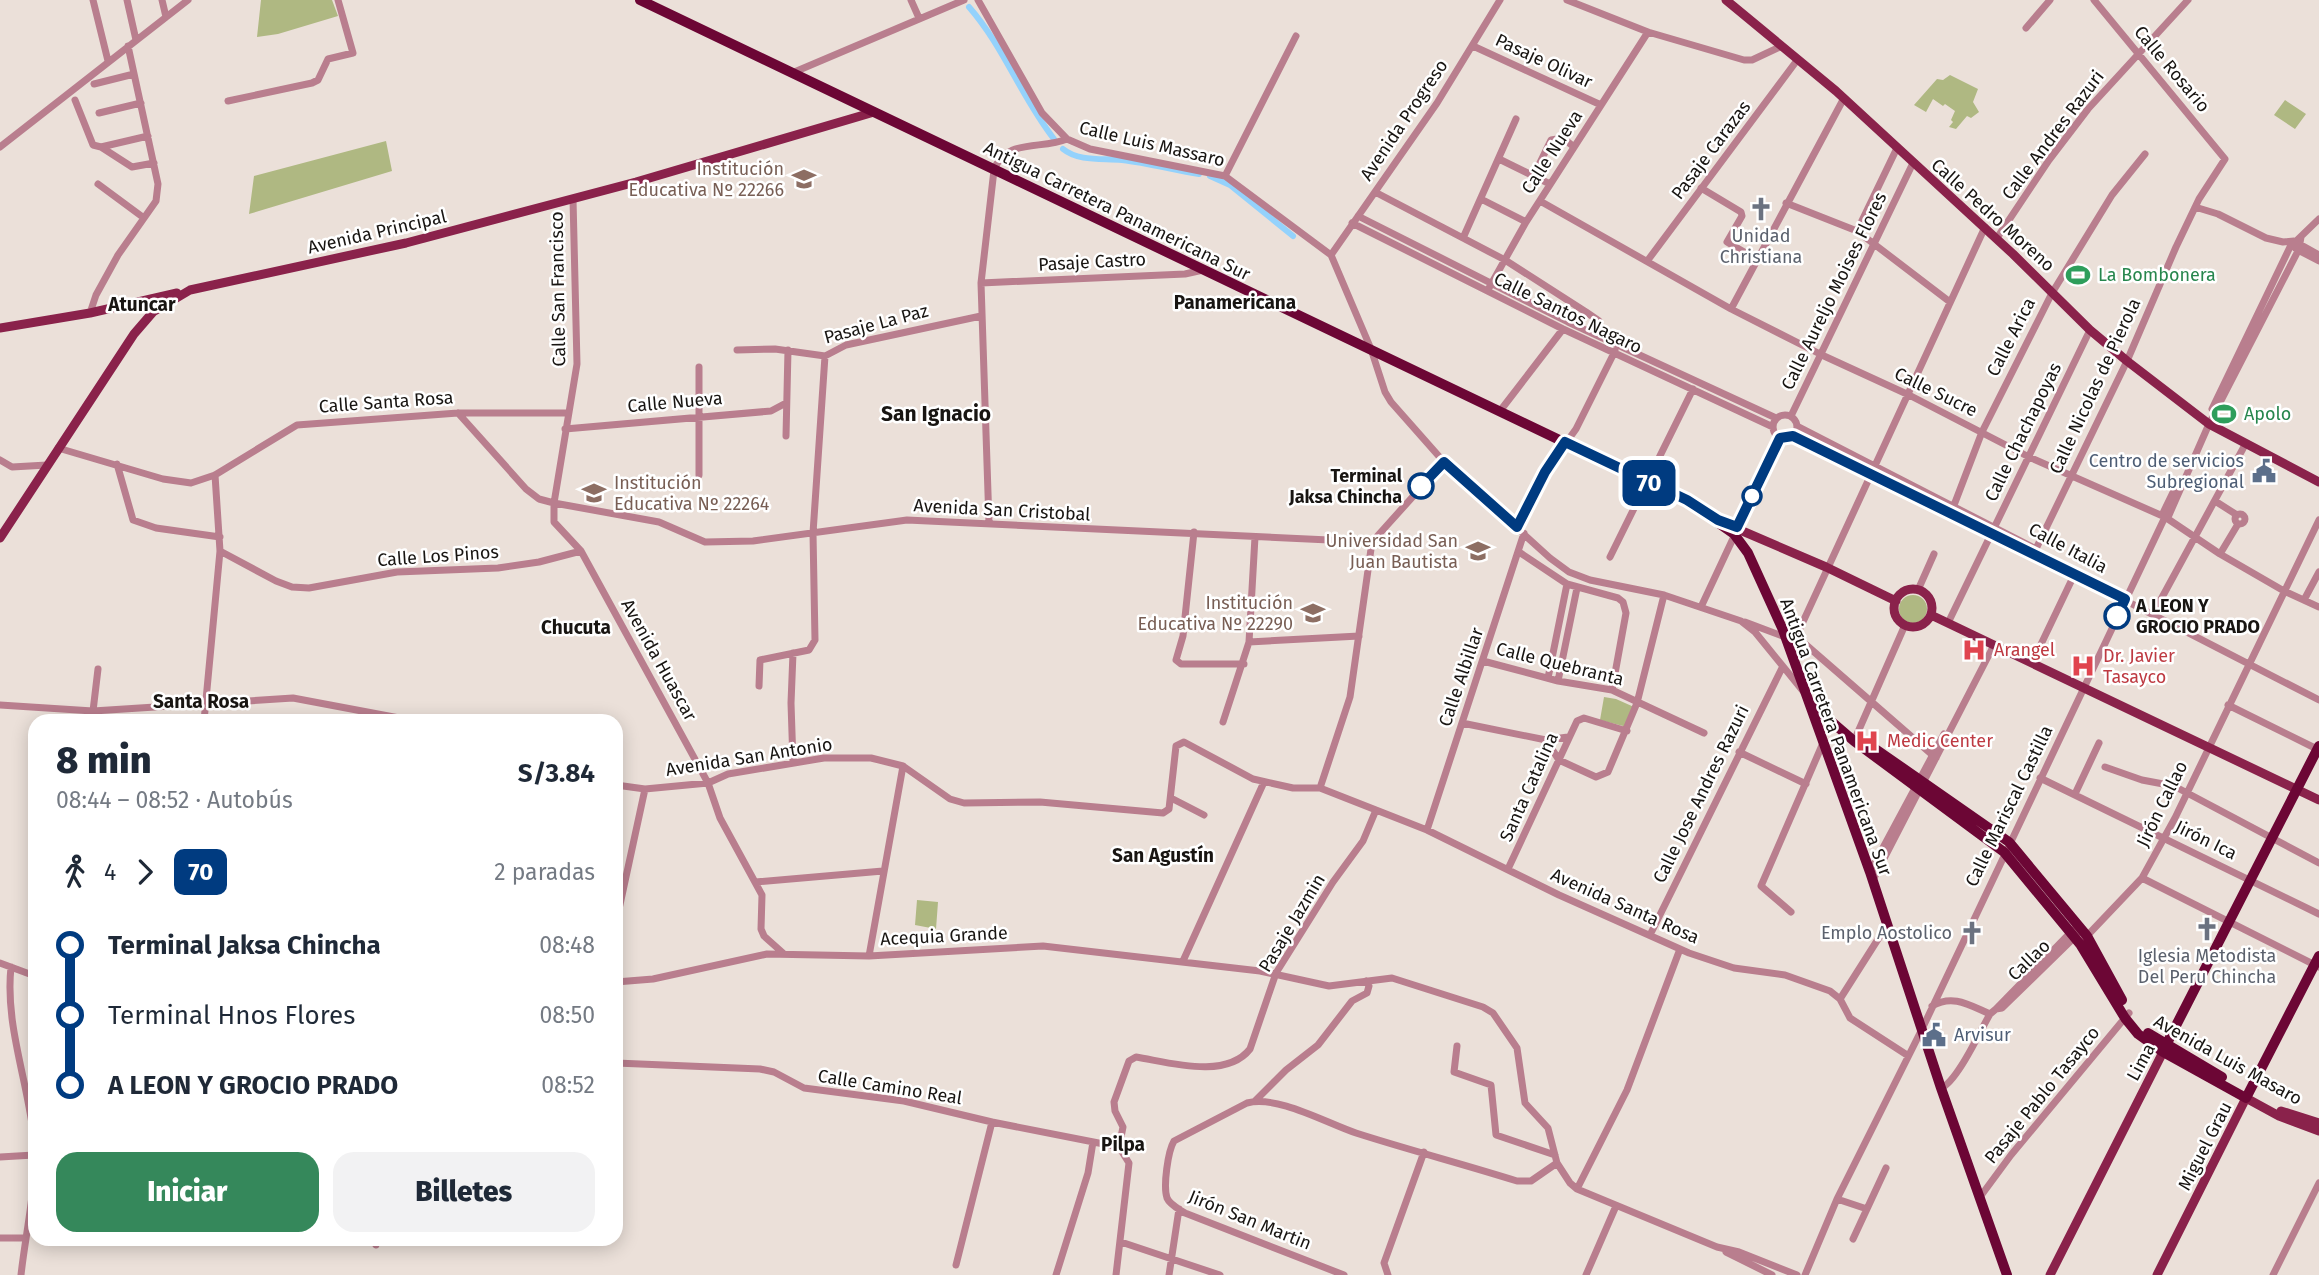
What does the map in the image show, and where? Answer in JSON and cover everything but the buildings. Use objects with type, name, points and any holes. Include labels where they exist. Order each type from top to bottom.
[{"type":"highway","name":"Antigua Carretera Panamericana Sur","points":[[640,0],[1687,500],[1736,531],[1790,650],[1872,876],[1941,1088],[2007,1275]]},
{"type":"highway","name":"Avenida Luis Masaro","points":[[1807,698],[1855,739],[2007,847],[2079,934],[2127,1016],[2165,1049],[2248,1096]]},
{"type":"highway","name":"Lima","points":[[2165,1049],[2318,748]]},
{"type":"highway","name":"Miguel Grau","points":[[2248,1096],[2318,963]]},
{"type":"main road","name":"Calle Pedro Moreno","points":[[1726,0],[1844,98],[1997,238],[2090,330],[2127,361],[2208,422],[2319,482]]},
{"type":"main road","name":"Avenida Principal","points":[[0,538],[148,317],[190,290],[406,243],[573,199],[874,112]]},
{"type":"main road","points":[[0,328],[90,313],[190,290]]},
{"type":"main road","points":[[140,302],[145,306],[148,317]]},
{"type":"main road","points":[[1736,531],[1826,567],[1896,601]]},
{"type":"main road","points":[[1907,590],[1918,590],[1930,599],[1931,615],[1917,626],[1905,625],[1895,612],[1896,601],[1907,590]]},
{"type":"main road","points":[[1931,615],[2319,800]]},
{"type":"main road","name":"Lima","points":[[2050,1275],[2165,1049]]},
{"type":"main road","name":"Avenida Luis Masaro","points":[[2248,1096],[2281,1112],[2319,1123]]},
{"type":"main road","name":"Avenida Luis Masaro","points":[[2248,1096],[2279,1116],[2319,1130]]},
{"type":"main road","name":"Miguel Grau","points":[[2157,1275],[2248,1096]]},
{"type":"street","points":[[93,0],[108,61]]},
{"type":"street","points":[[127,0],[136,40]]},
{"type":"street","points":[[162,0],[166,18]]},
{"type":"street","points":[[0,147],[188,0]]},
{"type":"street","points":[[228,101],[316,82],[328,59],[353,53],[338,0]]},
{"type":"street","points":[[911,0],[919,18]]},
{"type":"street","points":[[792,73],[964,0]]},
{"type":"street","name":"Calle Luis Massaro","points":[[978,0],[1042,113],[1067,139],[1090,149],[1225,176],[1331,255]]},
{"type":"street","name":"Avenida Progreso","points":[[1331,255],[1473,46],[1500,0]]},
{"type":"street","points":[[1567,0],[1648,32],[1744,60],[1752,60],[1782,46]]},
{"type":"street","points":[[2026,28],[2050,0]]},
{"type":"street","name":"Calle Rosario","points":[[2094,0],[2225,159]]},
{"type":"street","name":"Calle Andres Razuri","points":[[1997,238],[2049,160],[2088,109],[2188,0]]},
{"type":"street","name":"Calle Nueva","points":[[1489,288],[1526,222],[1648,32]]},
{"type":"street","points":[[1225,176],[1296,36]]},
{"type":"street","points":[[90,313],[110,269],[159,196],[128,46]]},
{"type":"street","name":"Pasaje Olivar","points":[[1473,46],[1601,105]]},
{"type":"street","name":"Pasaje Carazas","points":[[1648,260],[1798,60]]},
{"type":"street","points":[[94,85],[134,74]]},
{"type":"street","points":[[1731,309],[1844,98]]},
{"type":"street","points":[[75,100],[91,143],[102,147],[132,167],[154,163]]},
{"type":"street","points":[[99,113],[141,103]]},
{"type":"street","points":[[1463,238],[1516,119]]},
{"type":"street","points":[[102,147],[148,136]]},
{"type":"street","points":[[1534,175],[1550,140],[1563,138],[1574,147]]},
{"type":"street","points":[[989,523],[981,283],[994,170],[998,160],[1012,149],[1055,144],[1067,139]]},
{"type":"street","points":[[1857,231],[1897,148]]},
{"type":"street","name":"Calle Arica","points":[[1953,509],[1982,432],[2052,293],[2112,195],[2145,154]]},
{"type":"street","points":[[1499,159],[1550,184]]},
{"type":"street","name":"Calle Nicolas de Pierola","points":[[2035,551],[2127,361],[2195,207],[2225,159]]},
{"type":"street","name":"Calle Aureljo Moises Flores","points":[[1791,416],[1913,163]]},
{"type":"street","points":[[1905,180],[1920,170]]},
{"type":"street","points":[[98,184],[144,218]]},
{"type":"street","points":[[1702,188],[1741,212],[1742,216],[1727,242],[1756,259]]},
{"type":"street","points":[[1375,192],[1505,260],[1598,321],[1600,336]]},
{"type":"street","name":"Calle San Francisco","points":[[554,503],[577,364],[573,199]]},
{"type":"street","points":[[1481,199],[1526,222]]},
{"type":"street","points":[[2199,199],[2218,214]]},
{"type":"street","name":"Calle Sucre","points":[[1540,201],[1731,309],[1909,395],[2029,457],[2165,517],[2220,554],[2284,591],[2319,607]]},
{"type":"street","points":[[1786,204],[1857,231],[1950,302]]},
{"type":"street","points":[[2195,207],[2218,214],[2266,238],[2295,243],[2319,255]]},
{"type":"street","name":"Calle Santos Nagaro","points":[[1358,216],[1563,329],[1773,427]]},
{"type":"street","name":"Calle Mariscal Castilla","points":[[1805,1275],[1837,1199],[1923,1027],[2125,599],[2165,517],[2169,516],[2208,422],[2295,243],[2319,219]]},
{"type":"street","name":"Calle Santos Nagaro","points":[[1352,223],[1776,418]]},
{"type":"street","points":[[1790,650],[1985,227]]},
{"type":"street","points":[[2295,243],[2319,261]]},
{"type":"street","points":[[1331,255],[1391,402],[1444,462],[1569,572],[1590,580],[1664,595],[1785,637]]},
{"type":"street","name":"Pasaje Castro","points":[[981,283],[1185,274],[1204,270]]},
{"type":"street","name":"Pasaje La Paz","points":[[737,350],[789,350],[825,356],[846,345],[981,316]]},
{"type":"street","points":[[1500,411],[1563,329]]},
{"type":"street","name":"Calle Chachapoyas","points":[[1948,623],[2090,330]]},
{"type":"street","points":[[1517,527],[1545,472],[1576,429],[1618,344]]},
{"type":"street","points":[[786,436],[789,350]]},
{"type":"street","points":[[759,687],[760,660],[809,650],[815,640],[813,533],[825,356]]},
{"type":"street","points":[[699,367],[699,475]]},
{"type":"street","points":[[1610,557],[1698,382]]},
{"type":"street","name":"Calle Nueva","points":[[565,429],[700,415],[771,411],[786,403]]},
{"type":"street","points":[[458,413],[526,489],[539,499],[554,503]]},
{"type":"street","name":"Calle Santa Rosa","points":[[58,449],[163,479],[191,483],[215,475],[297,425],[458,413],[568,413]]},
{"type":"street","points":[[1780,438],[1773,427],[1776,418],[1782,415],[1791,416],[1797,425],[1994,529]]},
{"type":"street","points":[[1793,436],[1797,425]]},
{"type":"street","points":[[1780,438],[1793,436],[1871,475],[1953,509]]},
{"type":"street","points":[[1701,607],[1780,438]]},
{"type":"street","points":[[2153,614],[2246,443]]},
{"type":"street","points":[[0,460],[12,467],[47,465]]},
{"type":"street","points":[[1320,788],[1350,697],[1372,542],[1444,462]]},
{"type":"street","points":[[117,464],[133,520],[156,528],[220,537]]},
{"type":"street","points":[[205,714],[220,551],[215,475]]},
{"type":"street","points":[[2214,502],[2237,519],[2220,554]]},
{"type":"street","name":"Avenida San Cristobal","points":[[554,503],[659,522],[699,542],[753,541],[906,520],[1372,542]]},
{"type":"street","name":"Avenida Huascar","points":[[554,503],[554,522],[581,551],[708,783],[720,818],[762,895],[761,929],[764,936],[783,953]]},
{"type":"street","name":"Jirón Callao","points":[[2079,934],[2142,878],[2319,520]]},
{"type":"street","name":"Calle Italia","points":[[1994,529],[2319,700]]},
{"type":"street","points":[[1194,532],[1183,636],[1176,660],[1181,664],[1244,664]]},
{"type":"street","name":"Calle Albillar","points":[[1427,830],[1524,533]]},
{"type":"street","points":[[1223,722],[1249,642],[1255,537]]},
{"type":"street","name":"Calle Los Pinos","points":[[220,551],[276,581],[309,588],[397,572],[498,568],[539,562],[581,551]]},
{"type":"street","points":[[1519,552],[1567,584],[1618,597],[1623,602],[1626,613],[1612,690]]},
{"type":"street","points":[[1918,590],[1934,554]]},
{"type":"street","points":[[2032,663],[2075,572]]},
{"type":"street","points":[[2304,600],[2319,572]]},
{"type":"street","points":[[1548,678],[1567,584]]},
{"type":"street","points":[[1559,681],[1577,588]]},
{"type":"street","points":[[1546,740],[1559,760],[1596,777],[1608,772],[1637,703],[1664,595]]},
{"type":"street","points":[[1741,621],[1755,632],[1807,698]]},
{"type":"street","points":[[1855,739],[1905,625]]},
{"type":"street","points":[[1249,642],[1359,636]]},
{"type":"street","points":[[1797,637],[1935,757]]},
{"type":"street","points":[[1872,876],[1992,644]]},
{"type":"street","points":[[793,653],[793,763]]},
{"type":"street","name":"Calle Quebranta","points":[[1483,661],[1559,681],[1612,690],[1704,733]]},
{"type":"street","name":"Calle Jose Andres Razuri","points":[[1650,935],[1782,668]]},
{"type":"street","points":[[93,711],[98,669]]},
{"type":"street","points":[[0,705],[93,711],[293,698],[378,714]]},
{"type":"street","points":[[2228,705],[2318,748]]},
{"type":"street","name":"Santa Catalina","points":[[1508,869],[1580,718],[1627,731]]},
{"type":"street","points":[[1462,723],[1546,740],[1569,737]]},
{"type":"street","name":"Avenida Santa Rosa","points":[[1171,798],[1176,746],[1184,742],[1264,782],[1293,788],[1320,788],[1427,830],[1680,949],[1734,968],[1785,975],[1830,992],[1840,999],[1850,1018],[1907,1055]]},
{"type":"street","points":[[1791,912],[1761,886],[1823,743]]},
{"type":"street","points":[[2075,794],[2099,743]]},
{"type":"street","points":[[1739,752],[1806,784]]},
{"type":"street","name":"Avenida San Antonio","points":[[623,786],[645,789],[708,783],[727,774],[824,758],[871,758],[903,766],[950,799],[964,803],[1040,802],[1140,812],[1167,811],[1171,798]]},
{"type":"street","points":[[869,957],[903,766]]},
{"type":"street","points":[[2105,767],[2141,780],[2167,783],[2319,863]]},
{"type":"street","name":"Jirón Ica","points":[[2040,778],[2319,914]]},
{"type":"street","points":[[1183,961],[1264,782]]},
{"type":"street","points":[[623,891],[645,789]]},
{"type":"street","points":[[1171,798],[1204,815]]},
{"type":"street","name":"Pasaje Jazmin","points":[[1119,1147],[1123,1127],[1115,1111],[1114,1102],[1129,1061],[1136,1057],[1219,1066],[1245,1056],[1250,1049],[1276,973],[1363,841],[1376,810]]},
{"type":"street","points":[[755,882],[883,871]]},
{"type":"street","points":[[2142,878],[2318,963]]},
{"type":"street","points":[[1840,999],[1886,925]]},
{"type":"street","name":"Callao","points":[[1941,1088],[1945,1087],[1955,1074],[1993,1012],[2079,934]]},
{"type":"street","name":"Acequia Grande","points":[[623,981],[653,979],[766,954],[869,957],[1043,946],[1276,973],[1329,986],[1386,977],[1397,979],[1483,1007],[1493,1013],[1517,1048],[1525,1103],[1548,1128],[1556,1159],[1577,1189]]},
{"type":"street","points":[[1680,949],[1627,1090],[1577,1189],[1720,1248],[1739,1252],[1797,1275]]},
{"type":"street","points":[[0,963],[28,973]]},
{"type":"street","points":[[11,967],[4,996],[28,1109]]},
{"type":"street","points":[[1254,1101],[1286,1070],[1318,1045],[1352,1001],[1367,993],[1369,986],[1366,981]]},
{"type":"street","points":[[1930,1008],[1945,1000],[1954,999],[1993,1012]]},
{"type":"street","name":"Pasaje Pablo Tasayco","points":[[1980,1197],[2011,1155],[2127,1016]]},
{"type":"street","points":[[1254,1101],[1285,1107],[1356,1133],[1525,1182],[1536,1178],[1556,1159],[1496,1135],[1491,1085],[1454,1072],[1457,1046]]},
{"type":"street","name":"Calle Camino Real","points":[[623,1063],[760,1069],[774,1072],[804,1088],[904,1101],[992,1122],[1119,1147]]},
{"type":"street","name":"Jirón San Martin","points":[[1254,1101],[1174,1141],[1170,1147],[1168,1199],[1179,1209],[1326,1272],[1344,1275]]},
{"type":"street","points":[[956,1265],[992,1122]]},
{"type":"street","points":[[1056,1275],[1088,1173],[1093,1142]]},
{"type":"street","points":[[1116,1275],[1129,1163],[1119,1147]]},
{"type":"street","points":[[1388,1275],[1384,1263],[1424,1152]]},
{"type":"street","points":[[0,1157],[28,1156]]},
{"type":"street","points":[[1853,1239],[1886,1168]]},
{"type":"street","points":[[2273,1275],[2319,1183]]},
{"type":"street","points":[[1837,1199],[1867,1209]]},
{"type":"street","points":[[21,1275],[28,1205]]},
{"type":"street","points":[[1586,1275],[1616,1206]]},
{"type":"street","points":[[1169,1275],[1179,1209]]},
{"type":"street","points":[[0,1238],[24,1238]]},
{"type":"street","points":[[1121,1242],[1220,1275]]},
{"type":"street","points":[[1720,1248],[1753,1271],[1772,1275]]},
{"type":"green space","points":[[261,0],[332,0],[338,16],[278,34],[257,37]]},
{"type":"green space","points":[[1950,75],[1978,89],[1973,102],[1979,112],[1971,118],[1967,116],[1956,129],[1949,127],[1955,111],[1945,104],[1943,106],[1933,99],[1926,112],[1914,105],[1937,79],[1943,80]]},
{"type":"green space","points":[[2285,100],[2306,114],[2295,129],[2274,115]]},
{"type":"green space","points":[[386,141],[392,171],[249,214],[254,176]]},
{"type":"green space","points":[[1913,595],[1923,599],[1927,609],[1923,619],[1913,623],[1903,619],[1899,609],[1903,599]]},
{"type":"green space","points":[[1604,697],[1634,707],[1627,727],[1600,720]]},
{"type":"green space","points":[[917,900],[938,902],[936,929],[915,925]]},
{"type":"waterway","points":[[969,7],[1054,139]]},
{"type":"waterway","points":[[1063,149],[1084,158],[1132,161],[1199,174]]},
{"type":"waterway","points":[[1210,176],[1230,185],[1293,236]]},
{"type":"bus line","name":"70","points":[[1421,486],[1444,462],[1517,527],[1545,472],[1565,442],[1687,500],[1718,520],[1737,527],[1780,438],[1793,436],[2125,599],[2117,616]]},
{"type":"place","name":"Institución Educativa Nº 22266","points":[[804,179]]},
{"type":"place","name":"Unidad Christiana","points":[[1761,209]]},
{"type":"place","name":"La Bombonera","points":[[2078,275]]},
{"type":"place","name":"Apolo","points":[[2224,414]]},
{"type":"place","name":"Centro de servicios Subregional","points":[[2264,471]]},
{"type":"place","name":"Terminal Jaksa Chincha","points":[[1421,486]]},
{"type":"place","name":"Institución Educativa Nº 22264","points":[[594,493]]},
{"type":"place","name":"Universidad San Juan Bautista","points":[[1478,551]]},
{"type":"place","name":"Institución Educativa Nº 22290","points":[[1313,613]]},
{"type":"place","name":"A LEON Y GROCIO PRADO","points":[[2117,616]]},
{"type":"place","name":"Arangel","points":[[1974,650]]},
{"type":"place","name":"Dr. Javier Tasayco","points":[[2083,666]]},
{"type":"place","name":"Medic Center","points":[[1867,741]]},
{"type":"place","name":"Iglesia Metodista Del Peru Chincha","points":[[2207,929]]},
{"type":"place","name":"Emplo Aostolico","points":[[1972,933]]},
{"type":"place","name":"Arvisur","points":[[1934,1035]]},
{"type":"district","name":"Panamericana","points":[[1235,302]]},
{"type":"district","name":"Atuncar","points":[[142,304]]},
{"type":"district","name":"San Ignacio","points":[[936,414]]},
{"type":"district","name":"Chucuta","points":[[576,627]]},
{"type":"district","name":"Santa Rosa","points":[[201,701]]},
{"type":"district","name":"San Agustín","points":[[1163,855]]},
{"type":"district","name":"Pilpa","points":[[1123,1144]]}]
